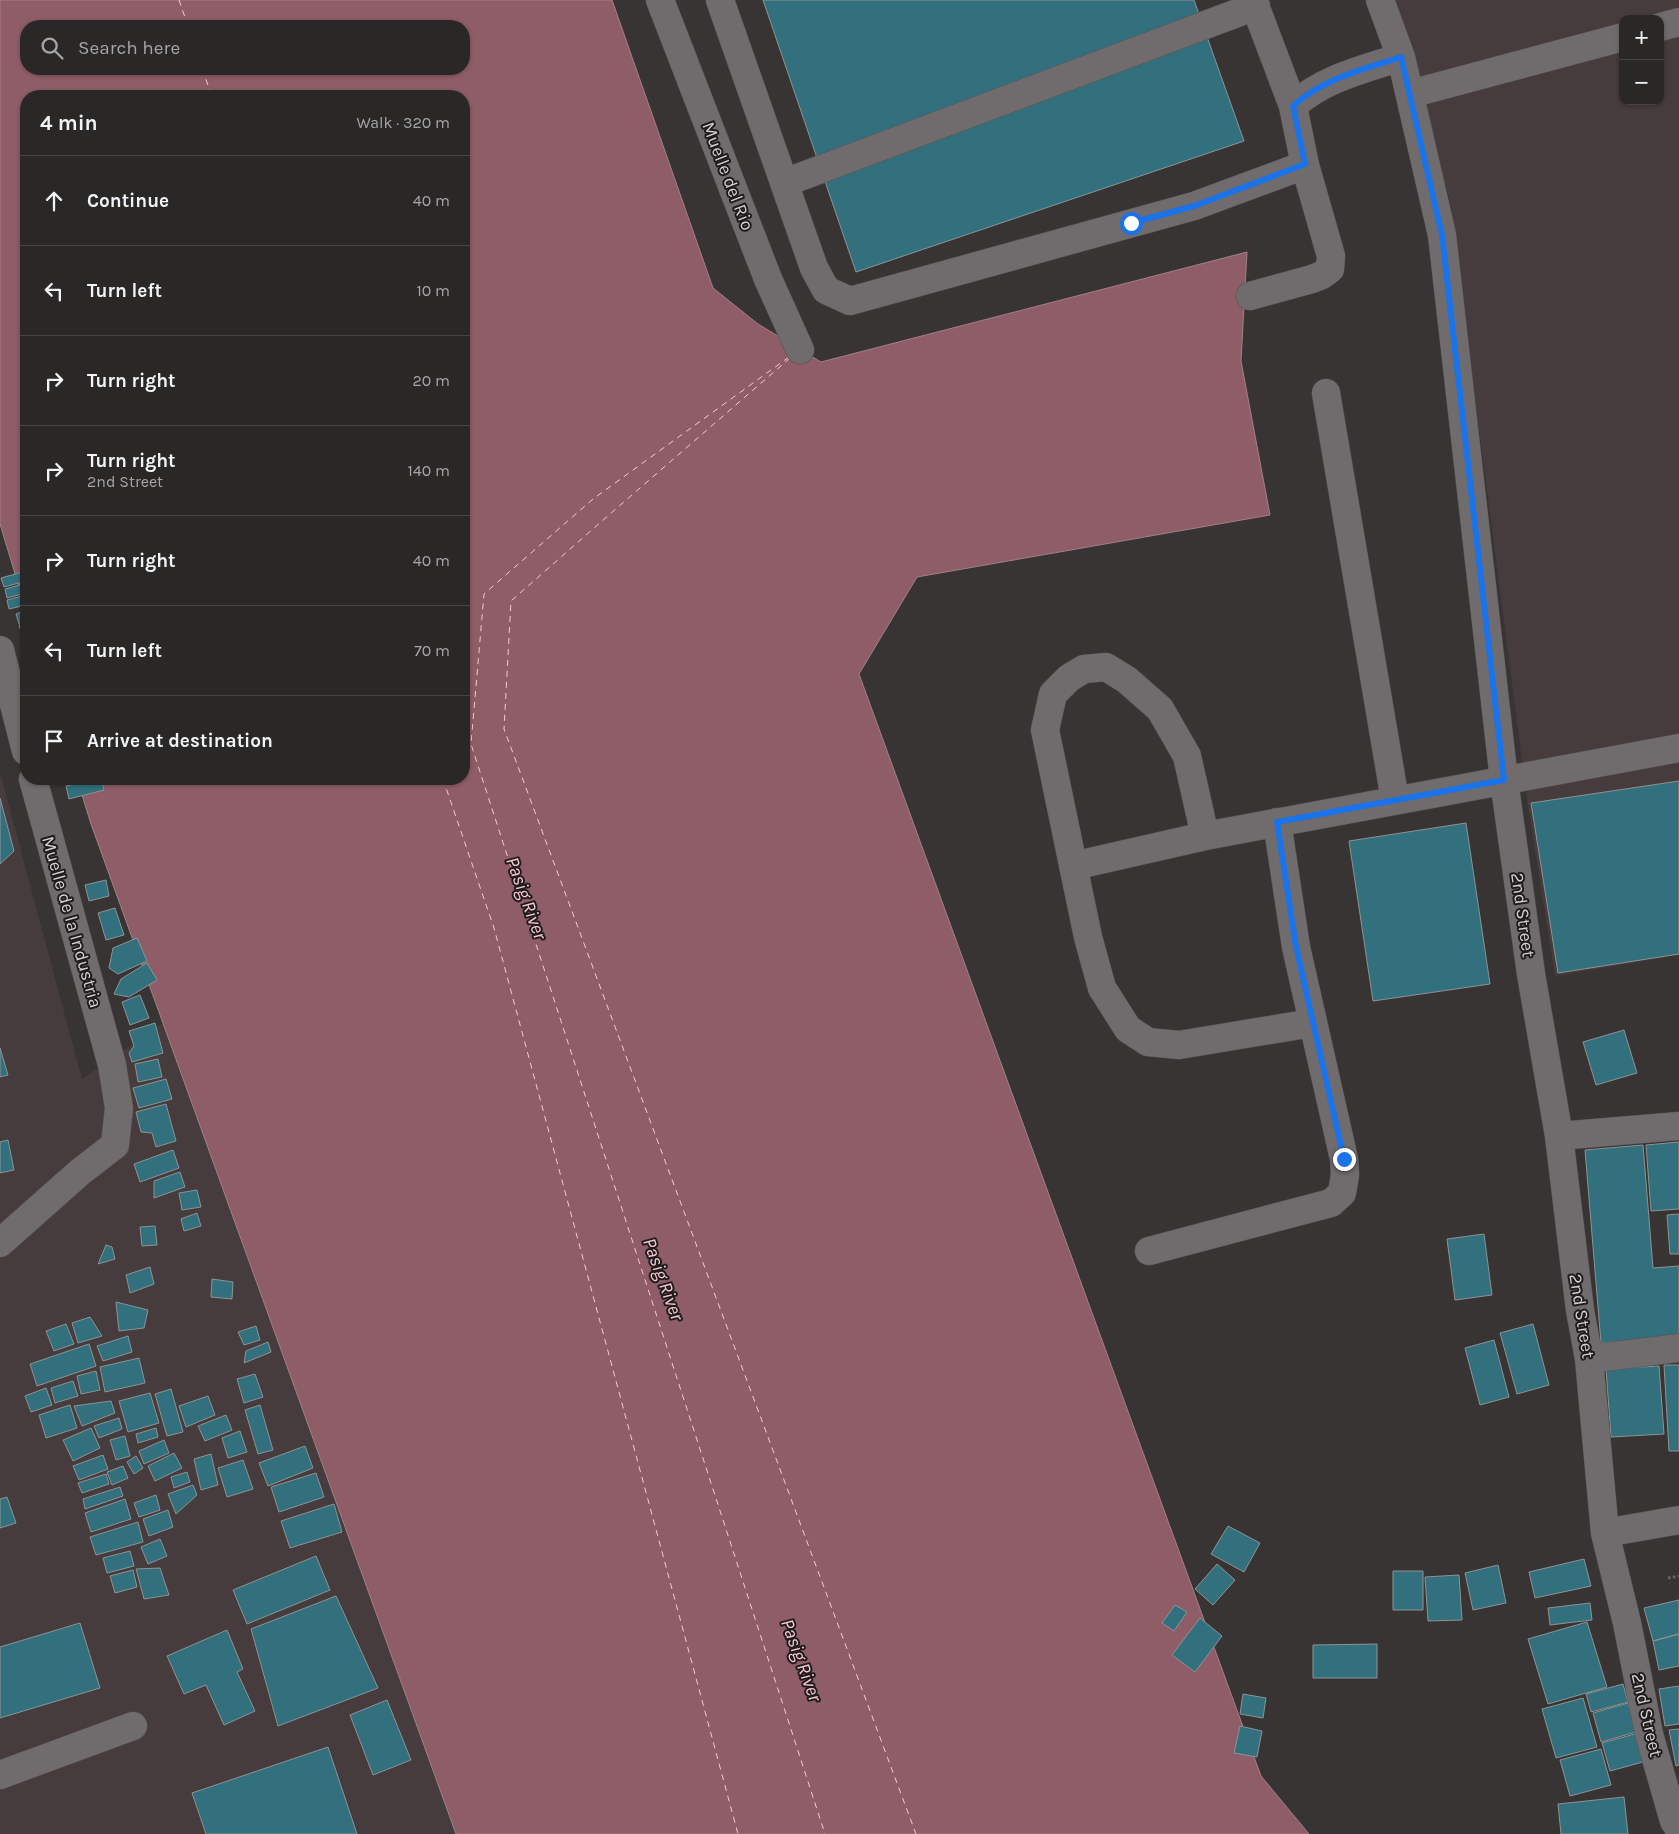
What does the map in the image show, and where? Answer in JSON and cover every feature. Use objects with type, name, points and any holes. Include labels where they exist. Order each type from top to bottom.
[{"type":"street","name":"Muelle del Rio","points":[[660,0],[768,278],[800,350]]},
{"type":"street","points":[[720,0],[814,268],[826,290],[850,302],[1194,206],[1305,164]]},
{"type":"street","name":"2nd Street","points":[[1380,0],[1401,57],[1442,235],[1504,780],[1542,1046],[1560,1136],[1580,1310],[1589,1360],[1605,1533],[1627,1623],[1649,1734],[1674,1821],[1679,1828]]},
{"type":"street","points":[[784,184],[1254,3],[1293,106],[1305,164],[1331,256],[1330,268],[1322,275],[1250,296]]},
{"type":"street","points":[[1664,26],[1679,22]]},
{"type":"street","points":[[1410,94],[1619,38]]},
{"type":"street","points":[[1293,106],[1305,95],[1325,83],[1401,57]]},
{"type":"street","points":[[1326,393],[1396,800]]},
{"type":"street","points":[[0,650],[20,728]]},
{"type":"street","points":[[1205,836],[1187,756],[1160,710],[1127,680],[1106,667],[1084,670],[1069,678],[1053,694],[1045,730],[1088,937],[1102,988],[1128,1029],[1148,1042],[1179,1045],[1312,1023]]},
{"type":"street","points":[[1073,866],[1205,836],[1679,748]]},
{"type":"street","name":"Muelle de la Industria","points":[[0,1243],[80,1172],[115,1145],[120,1108],[112,1066],[35,785]]},
{"type":"street","points":[[1149,1251],[1331,1203],[1342,1193],[1345,1175],[1344,1159],[1296,947],[1277,822]]},
{"type":"street","points":[[1560,1136],[1679,1126]]},
{"type":"street","points":[[1589,1360],[1679,1348]]},
{"type":"street","points":[[1605,1533],[1679,1520]]},
{"type":"street","points":[[0,1774],[133,1726]]},
{"type":"path","points":[[1668,1578],[1679,1576]]},
{"type":"shaded area","points":[[1389,0],[1679,0],[1679,955],[1555,976],[1527,799],[1449,197]]},
{"type":"shaded area","points":[[0,772],[82,1079],[163,1023],[456,1834],[0,1834]]},
{"type":"water","name":"Pasig River","points":[[0,0],[612,0],[713,288],[758,324],[821,362],[1247,252],[1241,361],[1270,515],[917,577],[859,674],[1261,1776],[1309,1834],[456,1834],[91,824],[79,785],[470,785],[470,90],[20,90],[20,590],[0,524]]},
{"type":"building","points":[[763,0],[1194,0],[1244,141],[856,272]]},
{"type":"building","points":[[20,573],[20,583],[4,587],[1,578]]},
{"type":"building","points":[[20,585],[20,595],[7,598],[5,589]]},
{"type":"building","points":[[20,597],[20,606],[9,609],[7,600]]},
{"type":"building","points":[[20,612],[20,624],[19,624],[16,614]]},
{"type":"building","points":[[1679,781],[1679,954],[1558,973],[1531,803]]},
{"type":"building","points":[[103,785],[104,790],[69,799],[66,786]]},
{"type":"building","points":[[0,798],[14,851],[0,864]]},
{"type":"building","points":[[1466,823],[1490,984],[1373,1001],[1349,841]]},
{"type":"building","points":[[106,880],[109,896],[89,901],[85,885]]},
{"type":"building","points":[[115,908],[124,935],[106,940],[98,913]]},
{"type":"building","points":[[137,938],[147,961],[118,974],[109,968],[113,948]]},
{"type":"building","points":[[147,963],[157,980],[129,997],[114,994],[121,979]]},
{"type":"building","points":[[140,995],[149,1018],[130,1025],[122,1002]]},
{"type":"building","points":[[155,1023],[163,1053],[132,1062],[129,1053],[134,1046],[129,1031]]},
{"type":"building","points":[[1624,1030],[1637,1073],[1596,1085],[1583,1042]]},
{"type":"building","points":[[0,1048],[8,1075],[0,1077]]},
{"type":"building","points":[[158,1059],[162,1077],[138,1082],[135,1064]]},
{"type":"building","points":[[166,1079],[172,1099],[139,1108],[133,1088]]},
{"type":"building","points":[[166,1104],[176,1141],[156,1147],[152,1133],[141,1132],[136,1112]]},
{"type":"building","points":[[8,1140],[14,1170],[0,1173],[0,1142]]},
{"type":"building","points":[[1679,1142],[1679,1209],[1651,1211],[1646,1145]]},
{"type":"building","points":[[1643,1145],[1653,1268],[1679,1266],[1679,1337],[1601,1343],[1585,1150]]},
{"type":"building","points":[[173,1150],[179,1168],[140,1182],[134,1164]]},
{"type":"building","points":[[180,1172],[185,1187],[154,1198],[154,1181]]},
{"type":"building","points":[[197,1190],[201,1207],[182,1210],[179,1193]]},
{"type":"building","points":[[197,1213],[201,1226],[184,1231],[181,1219]]},
{"type":"building","points":[[1679,1214],[1679,1254],[1670,1254],[1667,1215]]},
{"type":"building","points":[[155,1226],[157,1245],[142,1246],[140,1227]]},
{"type":"building","points":[[1484,1234],[1492,1295],[1455,1300],[1447,1239]]},
{"type":"building","points":[[106,1245],[112,1247],[115,1259],[98,1264]]},
{"type":"building","points":[[150,1267],[154,1284],[130,1293],[126,1275]]},
{"type":"building","points":[[212,1279],[233,1282],[232,1299],[211,1297]]},
{"type":"building","points":[[116,1302],[148,1310],[144,1328],[119,1331]]},
{"type":"building","points":[[90,1317],[102,1336],[78,1343],[72,1323]]},
{"type":"building","points":[[66,1324],[74,1344],[54,1351],[46,1331]]},
{"type":"building","points":[[1533,1324],[1549,1385],[1517,1394],[1500,1333]]},
{"type":"building","points":[[256,1326],[260,1340],[244,1345],[238,1332]]},
{"type":"building","points":[[128,1336],[132,1352],[103,1361],[97,1346]]},
{"type":"building","points":[[1494,1340],[1509,1397],[1480,1405],[1465,1348]]},
{"type":"building","points":[[268,1342],[271,1352],[244,1363],[246,1351]]},
{"type":"building","points":[[89,1344],[96,1366],[37,1386],[30,1364]]},
{"type":"building","points":[[139,1358],[145,1383],[105,1392],[100,1367]]},
{"type":"building","points":[[1664,1365],[1679,1365],[1679,1451],[1669,1451]]},
{"type":"building","points":[[1659,1366],[1664,1434],[1611,1437],[1606,1369]]},
{"type":"building","points":[[96,1371],[100,1390],[81,1394],[77,1376]]},
{"type":"building","points":[[255,1374],[263,1397],[244,1403],[237,1379]]},
{"type":"building","points":[[73,1381],[78,1396],[55,1403],[51,1388]]},
{"type":"building","points":[[46,1388],[52,1405],[31,1412],[25,1396]]},
{"type":"building","points":[[171,1389],[183,1432],[167,1436],[155,1394]]},
{"type":"building","points":[[150,1393],[159,1423],[128,1432],[119,1401]]},
{"type":"building","points":[[208,1396],[215,1415],[186,1427],[179,1406]]},
{"type":"building","points":[[111,1401],[115,1413],[82,1426],[74,1406]]},
{"type":"building","points":[[70,1405],[77,1428],[46,1438],[39,1415]]},
{"type":"building","points":[[260,1405],[273,1450],[258,1454],[245,1410]]},
{"type":"building","points":[[226,1415],[232,1430],[205,1441],[198,1426]]},
{"type":"building","points":[[119,1418],[122,1429],[99,1438],[94,1426]]},
{"type":"building","points":[[91,1428],[100,1448],[73,1461],[63,1440]]},
{"type":"building","points":[[156,1428],[158,1437],[138,1443],[136,1434]]},
{"type":"building","points":[[240,1431],[247,1452],[228,1458],[222,1438]]},
{"type":"building","points":[[125,1436],[130,1456],[116,1460],[110,1440]]},
{"type":"building","points":[[164,1440],[169,1453],[144,1464],[139,1451]]},
{"type":"building","points":[[305,1446],[313,1468],[268,1486],[259,1463]]},
{"type":"building","points":[[174,1453],[182,1468],[155,1481],[148,1466]]},
{"type":"building","points":[[211,1454],[218,1485],[201,1490],[194,1459]]},
{"type":"building","points":[[103,1455],[108,1469],[79,1480],[73,1466]]},
{"type":"building","points":[[136,1456],[143,1468],[134,1474],[127,1462]]},
{"type":"building","points":[[243,1460],[253,1489],[227,1497],[218,1468]]},
{"type":"building","points":[[123,1466],[128,1478],[112,1485],[107,1472]]},
{"type":"building","points":[[187,1472],[190,1482],[174,1488],[171,1477]]},
{"type":"building","points":[[316,1473],[324,1497],[279,1512],[271,1487]]},
{"type":"building","points":[[106,1474],[109,1484],[82,1493],[78,1483]]},
{"type":"building","points":[[193,1485],[197,1495],[176,1514],[168,1494]]},
{"type":"building","points":[[120,1487],[123,1496],[85,1509],[83,1499]]},
{"type":"building","points":[[156,1495],[160,1510],[139,1517],[134,1503]]},
{"type":"building","points":[[7,1497],[16,1523],[0,1528],[0,1499]]},
{"type":"building","points":[[125,1499],[131,1519],[91,1532],[85,1513]]},
{"type":"building","points":[[334,1504],[342,1532],[290,1548],[281,1521]]},
{"type":"building","points":[[168,1510],[173,1527],[149,1536],[143,1519]]},
{"type":"building","points":[[138,1522],[143,1542],[96,1555],[90,1537]]},
{"type":"building","points":[[1228,1526],[1260,1543],[1244,1572],[1211,1554]]},
{"type":"building","points":[[160,1539],[167,1556],[148,1564],[141,1547]]},
{"type":"building","points":[[130,1551],[134,1566],[107,1573],[103,1558]]},
{"type":"building","points":[[316,1556],[330,1590],[247,1624],[233,1590]]},
{"type":"building","points":[[1584,1559],[1591,1586],[1535,1598],[1529,1572]]},
{"type":"building","points":[[1217,1564],[1235,1580],[1213,1605],[1195,1589]]},
{"type":"building","points":[[1498,1565],[1506,1603],[1473,1610],[1465,1573]]},
{"type":"building","points":[[160,1568],[169,1595],[144,1599],[136,1569]]},
{"type":"building","points":[[133,1570],[137,1587],[115,1593],[110,1576]]},
{"type":"building","points":[[1393,1571],[1423,1571],[1423,1610],[1393,1610]]},
{"type":"building","points":[[1459,1575],[1462,1620],[1428,1621],[1425,1577]]},
{"type":"building","points":[[336,1596],[378,1688],[278,1726],[251,1629]]},
{"type":"building","points":[[1679,1600],[1679,1634],[1653,1641],[1644,1608]]},
{"type":"building","points":[[1590,1603],[1592,1620],[1550,1625],[1548,1608]]},
{"type":"building","points":[[1175,1605],[1187,1612],[1174,1631],[1162,1623]]},
{"type":"building","points":[[1200,1618],[1222,1636],[1195,1672],[1172,1655]]},
{"type":"building","points":[[1587,1622],[1607,1687],[1548,1704],[1528,1639]]},
{"type":"building","points":[[80,1623],[100,1688],[0,1718],[0,1647]]},
{"type":"building","points":[[227,1630],[243,1669],[237,1672],[255,1711],[224,1725],[206,1685],[184,1694],[167,1656]]},
{"type":"building","points":[[1679,1634],[1679,1666],[1659,1670],[1653,1641]]},
{"type":"building","points":[[1377,1644],[1377,1678],[1313,1678],[1313,1645]]},
{"type":"building","points":[[1623,1684],[1628,1702],[1591,1712],[1586,1694]]},
{"type":"building","points":[[1679,1686],[1679,1724],[1665,1726],[1659,1689]]},
{"type":"building","points":[[1243,1694],[1266,1698],[1263,1718],[1240,1714]]},
{"type":"building","points":[[1583,1698],[1597,1747],[1556,1758],[1542,1709]]},
{"type":"building","points":[[387,1700],[411,1760],[373,1775],[350,1715]]},
{"type":"building","points":[[1628,1703],[1636,1732],[1601,1742],[1593,1713]]},
{"type":"building","points":[[1240,1726],[1262,1731],[1257,1757],[1234,1753]]},
{"type":"building","points":[[1679,1729],[1679,1765],[1676,1766],[1669,1730]]},
{"type":"building","points":[[1635,1734],[1643,1762],[1610,1771],[1602,1743]]},
{"type":"building","points":[[328,1747],[357,1834],[206,1834],[192,1793]]},
{"type":"building","points":[[1601,1749],[1611,1785],[1570,1796],[1560,1760]]},
{"type":"building","points":[[1624,1797],[1628,1834],[1561,1834],[1558,1804]]},
{"type":"ferry route","points":[[179,0],[186,20]]},
{"type":"ferry route","points":[[204,75],[210,90]]},
{"type":"ferry route","points":[[789,357],[593,499],[484,594],[471,744],[825,1834]]},
{"type":"ferry route","points":[[790,358],[511,601],[504,729],[916,1834]]},
{"type":"ferry route","points":[[445,785],[494,928],[738,1834]]},
{"type":"route","points":[[1131,223],[1194,206],[1305,164],[1293,106],[1305,95],[1325,83],[1401,57],[1442,235],[1504,780],[1277,822],[1296,947],[1344,1159]]}]
